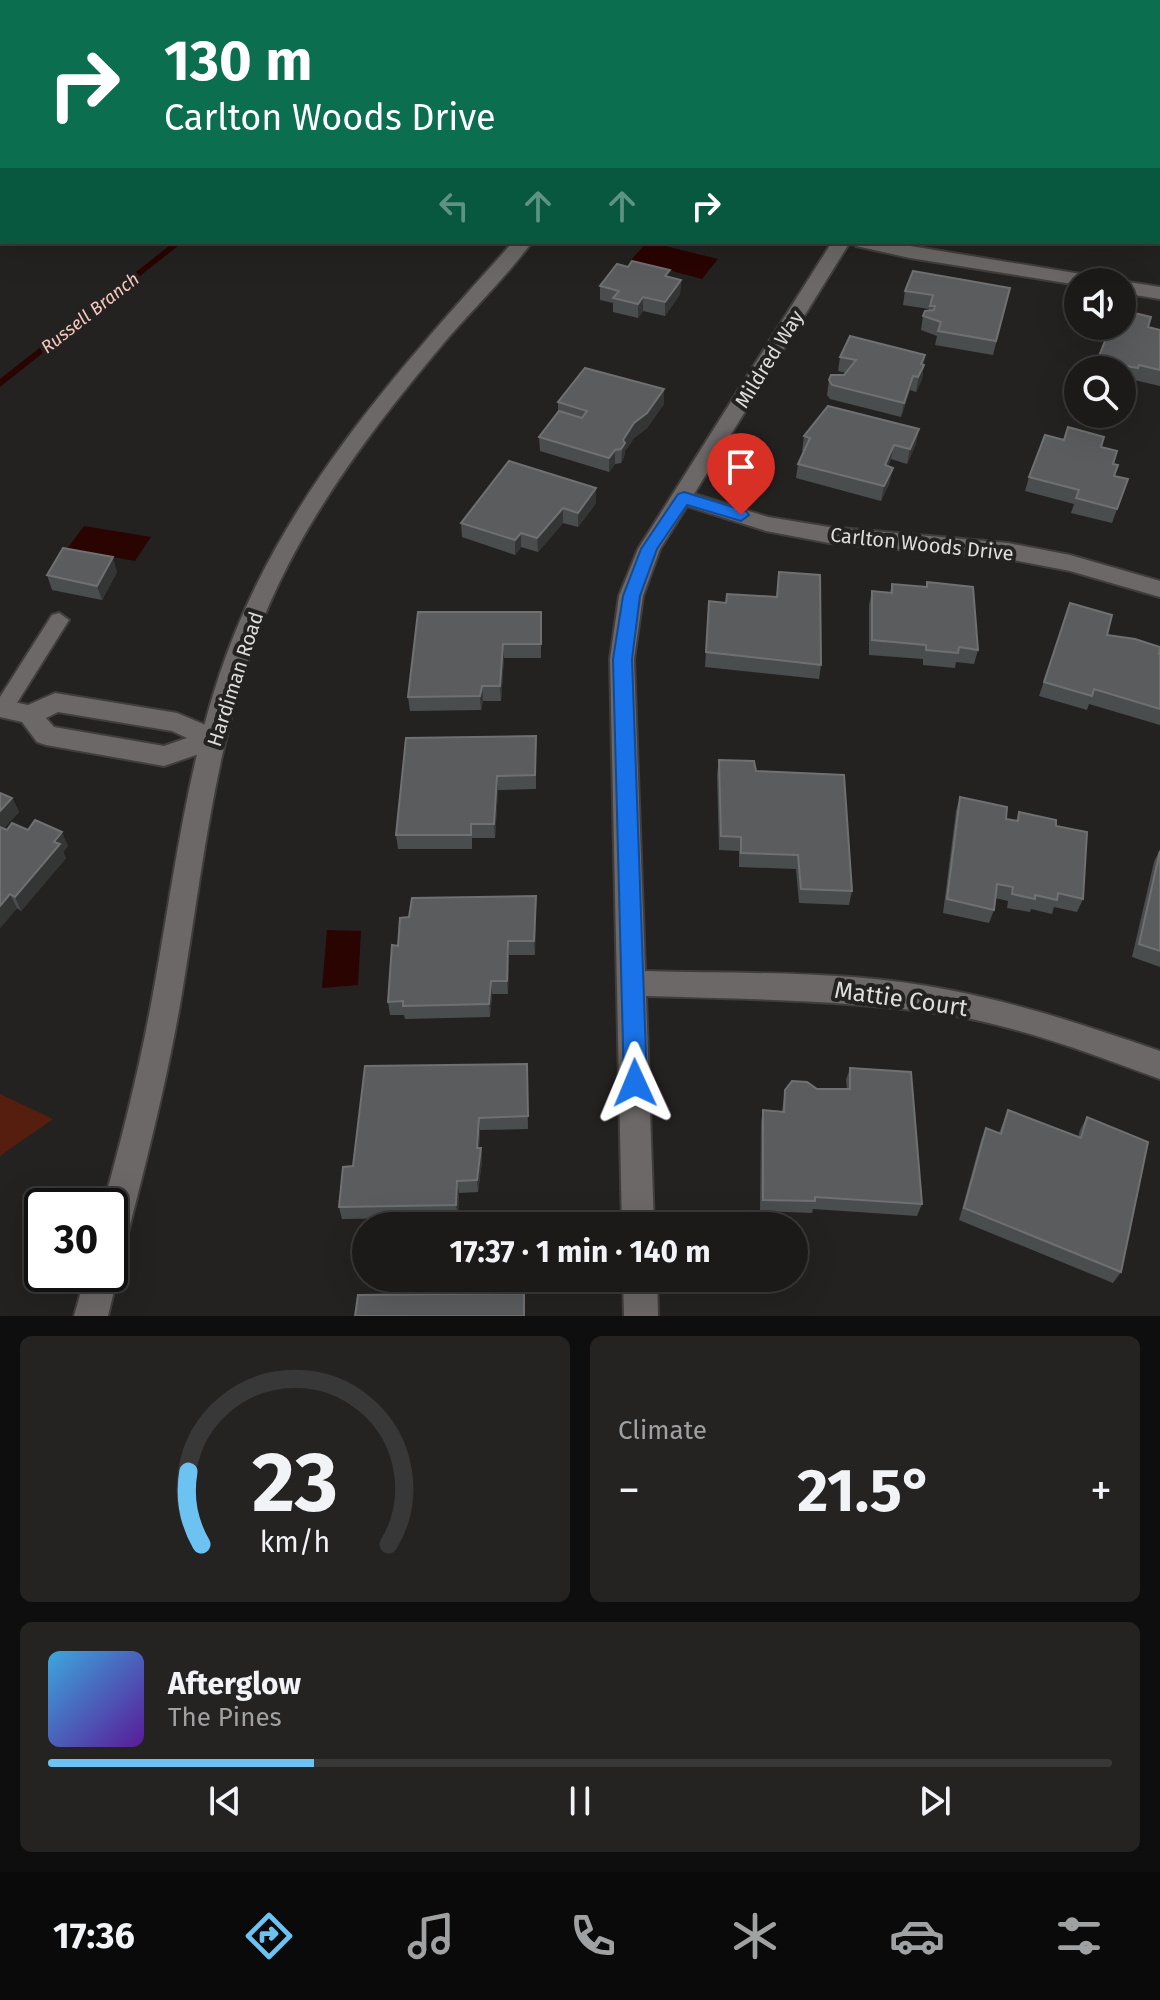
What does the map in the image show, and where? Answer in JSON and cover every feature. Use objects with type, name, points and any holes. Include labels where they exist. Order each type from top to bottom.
[{"type":"street","name":"Hardiman Road","points":[[123,1188],[157,1056],[213,739],[239,655],[274,569],[326,479],[412,366],[521,244]]},
{"type":"street","name":"Mildred Way","points":[[638,1212],[622,659],[631,596],[645,560],[840,244]]},
{"type":"street","points":[[871,244],[1064,277]]},
{"type":"street","points":[[1136,289],[1160,293]]},
{"type":"street","name":"Carlton Woods Drive","points":[[684,498],[766,524],[829,535],[1008,551],[1070,563],[1160,589]]},
{"type":"street","points":[[30,715],[55,702],[177,722],[213,739]]},
{"type":"street","points":[[2,708],[30,715],[46,735],[164,756],[213,739]]},
{"type":"street","name":"Mattie Court","points":[[633,983],[840,989],[947,1002],[1052,1026],[1160,1065]]},
{"type":"street","points":[[91,1316],[97,1292]]},
{"type":"street","points":[[640,1292],[641,1316]]},
{"type":"lane","points":[[2,708],[59,620]]},
{"type":"shaded area","points":[[645,244],[718,259],[702,279],[631,260]]},
{"type":"shaded area","points":[[84,526],[151,537],[135,561],[67,549]]},
{"type":"shaded area","points":[[327,930],[361,931],[358,985],[322,988]]},
{"type":"shaded area","points":[[0,1094],[53,1119],[0,1156]]},
{"type":"building","points":[[632,261],[670,270],[665,276],[681,280],[665,302],[643,297],[638,304],[613,298],[619,291],[600,286],[617,264],[628,267]]},
{"type":"building","points":[[913,271],[1010,288],[996,341],[938,331],[941,322],[923,316],[925,311],[934,310],[935,306],[930,306],[933,295],[905,291]]},
{"type":"building","points":[[1136,313],[1151,317],[1148,327],[1160,330],[1160,370],[1139,365],[1136,368],[1136,356],[1099,356],[1105,340],[1136,340]]},
{"type":"building","points":[[850,336],[925,355],[921,364],[924,365],[918,377],[913,376],[904,403],[832,385],[829,380],[831,375],[844,375],[856,360],[840,357]]},
{"type":"building","points":[[585,368],[664,389],[647,413],[634,423],[621,449],[615,450],[609,458],[539,437],[559,411],[582,418],[587,411],[558,402]]},
{"type":"building","points":[[828,406],[919,429],[910,449],[894,445],[885,465],[893,468],[884,486],[798,464],[810,438],[804,436]]},
{"type":"building","points":[[1068,428],[1072,428],[1104,437],[1101,447],[1117,451],[1113,464],[1118,465],[1114,476],[1128,479],[1117,509],[1076,498],[1079,490],[1029,477],[1045,435],[1064,440]]},
{"type":"building","points":[[509,461],[596,488],[578,513],[563,508],[537,538],[521,533],[515,540],[461,523]]},
{"type":"building","points":[[63,548],[113,557],[97,586],[47,575]]},
{"type":"building","points":[[779,572],[820,575],[821,665],[706,652],[709,601],[726,603],[727,594],[777,597]]},
{"type":"building","points":[[927,582],[973,587],[978,650],[959,647],[958,653],[926,650],[926,645],[872,640],[872,591],[892,593],[892,584],[927,587]]},
{"type":"building","points":[[1070,603],[1112,615],[1107,635],[1160,647],[1160,709],[1094,689],[1092,696],[1044,682]]},
{"type":"building","points":[[418,612],[541,612],[541,644],[503,644],[500,686],[482,686],[480,696],[408,697]]},
{"type":"building","points":[[536,736],[535,775],[497,776],[494,824],[471,824],[471,835],[396,835],[406,738]]},
{"type":"building","points":[[719,760],[754,761],[756,771],[844,775],[852,891],[801,889],[798,855],[741,853],[741,837],[721,836]]},
{"type":"building","points":[[0,793],[12,798],[0,811]]},
{"type":"building","points":[[960,797],[1007,807],[1006,819],[1018,821],[1019,812],[1056,820],[1056,826],[1087,832],[1083,899],[1058,893],[1057,900],[1035,895],[1035,899],[1012,894],[1013,887],[997,884],[994,910],[947,899]]},
{"type":"building","points":[[35,820],[62,832],[54,842],[60,844],[15,897],[10,894],[0,906],[0,827],[7,830],[12,823],[28,830]]},
{"type":"building","points":[[1160,851],[1160,951],[1139,944]]},
{"type":"building","points":[[536,896],[534,941],[508,941],[507,981],[491,981],[489,1004],[403,1006],[403,1001],[388,1002],[392,945],[398,946],[400,918],[409,917],[412,898]]},
{"type":"building","points":[[527,1064],[528,1116],[479,1118],[477,1148],[481,1148],[477,1180],[457,1181],[456,1205],[339,1207],[343,1167],[353,1166],[365,1066]]},
{"type":"building","points":[[850,1068],[911,1072],[922,1204],[815,1197],[815,1201],[763,1200],[763,1110],[784,1112],[785,1090],[792,1081],[807,1082],[817,1089],[850,1089]]},
{"type":"building","points":[[1008,1110],[1081,1138],[1087,1117],[1148,1142],[1121,1272],[964,1208],[986,1128],[1001,1134]]},
{"type":"building","points":[[524,1293],[524,1316],[355,1316],[358,1295]]},
{"type":"waterway","name":"Russell Branch","points":[[0,384],[176,244]]},
{"type":"route","points":[[635,1083],[622,659],[631,596],[649,549],[684,498],[741,515]]}]
